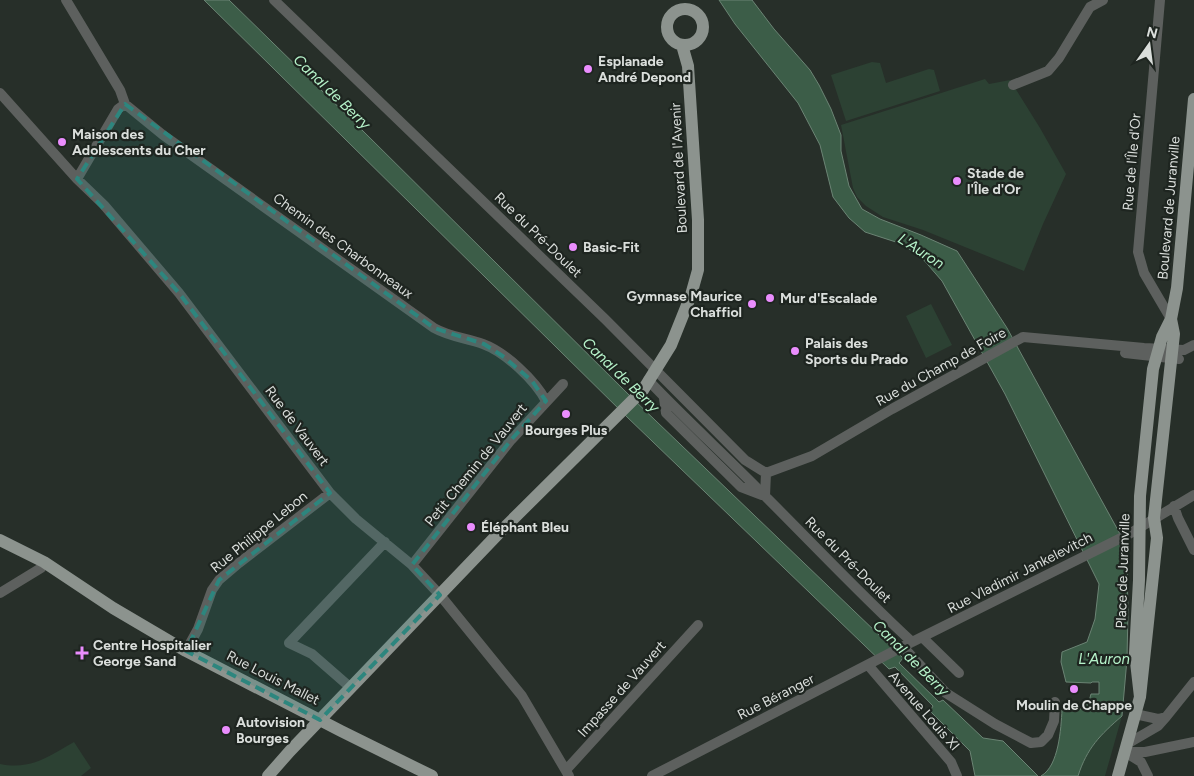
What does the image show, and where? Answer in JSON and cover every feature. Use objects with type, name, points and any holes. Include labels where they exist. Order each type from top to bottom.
[{"type":"main road","points":[[685,5],[700,17],[703,28],[701,37],[687,44],[671,39],[667,26],[670,16],[685,5]]},
{"type":"main road","name":"Boulevard de l'Avenir","points":[[269,775],[350,688],[552,479],[616,418],[649,380],[671,345],[692,296],[698,270],[698,220],[687,44]]},
{"type":"main road","name":"Boulevard de Juranville","points":[[1168,356],[1162,337],[1171,319],[1177,288],[1194,105]]},
{"type":"main road","name":"Place de Juranville","points":[[1140,697],[1157,538],[1168,356]]},
{"type":"main road","name":"Place de Juranville","points":[[1140,697],[1135,653],[1139,580],[1140,496],[1153,369],[1168,356]]},
{"type":"main road","name":"Rue Louis Mallet","points":[[0,540],[44,562],[114,608],[186,650],[432,776]]},
{"type":"main road","points":[[1118,776],[1140,697]]},
{"type":"street","name":"Chemin des Charbonneaux","points":[[66,0],[120,90],[125,104],[163,135],[434,328],[452,336],[484,344],[504,357],[532,381],[546,401]]},
{"type":"street","name":"Rue du Pré-Doulet","points":[[274,0],[598,313],[664,397],[666,413],[741,487],[765,496],[874,607],[904,646],[946,693],[995,724],[1031,743],[1041,742],[1048,736],[1054,721],[1055,702]]},
{"type":"street","points":[[1013,85],[1048,71],[1059,58],[1090,7],[1103,0]]},
{"type":"street","name":"Rue de l'Île d'Or","points":[[1160,0],[1138,252],[1144,273],[1171,319]]},
{"type":"street","name":"Rue de Vauvert","points":[[0,93],[77,180],[104,205],[180,293],[330,493],[356,519],[412,565],[440,595],[522,696],[568,773]]},
{"type":"street","points":[[77,180],[118,109],[125,104]]},
{"type":"street","name":"Rue du Champ de Foire","points":[[960,375],[1023,338],[1168,356]]},
{"type":"street","points":[[1168,356],[1194,345]]},
{"type":"street","points":[[1168,356],[1194,352]]},
{"type":"street","name":"Rue du Champ de Foire","points":[[766,473],[812,456],[892,409],[980,363]]},
{"type":"street","name":"Rue du Pré-Doulet","points":[[649,380],[745,460],[766,473]]},
{"type":"street","name":"Petit Chemin de Vauvert","points":[[412,565],[511,440],[562,384]]},
{"type":"street","points":[[765,496],[766,473]]},
{"type":"street","name":"Rue Philippe Lebon","points":[[186,650],[198,628],[212,590],[219,580],[330,493]]},
{"type":"street","name":"Rue Vladimir Jankelevitch","points":[[904,646],[1129,534],[1194,495]]},
{"type":"street","points":[[1174,506],[1194,550]]},
{"type":"street","points":[[350,688],[312,654],[288,643],[385,542]]},
{"type":"street","points":[[0,593],[41,568],[44,562]]},
{"type":"street","name":"Impasse de Vauvert","points":[[568,773],[698,625]]},
{"type":"street","points":[[922,637],[959,673]]},
{"type":"street","name":"Rue Béranger","points":[[652,776],[904,646]]},
{"type":"street","name":"Avenue Louis XI","points":[[868,665],[951,762],[957,776]]},
{"type":"street","points":[[1126,748],[1158,726],[1194,682]]},
{"type":"street","points":[[1135,714],[1158,719],[1166,716]]},
{"type":"street","points":[[1126,748],[1145,752],[1194,742]]},
{"type":"street","points":[[1126,748],[1141,762],[1148,776]]},
{"type":"highlighted area","points":[[125,104],[434,328],[484,344],[504,357],[532,381],[546,401],[511,440],[412,565],[440,595],[320,720],[186,651],[219,580],[330,493],[179,293],[77,179]]},
{"type":"shaded area","points":[[872,62],[880,63],[886,83],[929,69],[934,70],[940,91],[846,121],[831,75]]},
{"type":"shaded area","name":"Stade de l'Île d'Or","points":[[985,79],[989,84],[1010,80],[1066,174],[1024,271],[923,230],[883,217],[866,206],[857,197],[853,188],[841,125]]},
{"type":"shaded area","points":[[931,304],[952,345],[926,358],[906,316]]},
{"type":"shaded area","points":[[1122,716],[1105,776],[1078,776],[1086,757],[1095,743]]},
{"type":"shaded area","points":[[74,742],[91,768],[81,776],[0,776],[0,764],[30,764]]},
{"type":"water","points":[[204,0],[229,0],[631,397],[903,658],[899,663],[939,702],[943,700],[983,738],[1003,741],[1038,776],[975,776],[970,751],[930,711],[933,706],[895,667],[889,669],[626,416]]},
{"type":"water","name":"L'Auron","points":[[719,0],[752,0],[774,29],[810,70],[831,109],[841,135],[841,151],[849,186],[862,209],[880,219],[957,251],[1007,328],[1120,534],[1127,566],[1128,611],[1127,659],[1122,716],[1095,743],[1086,757],[1078,776],[1041,776],[1052,764],[1058,746],[1062,710],[1081,709],[1084,704],[1088,705],[1091,694],[1099,694],[1099,682],[1066,682],[1061,662],[1062,652],[1087,642],[1095,619],[1099,584],[1005,394],[942,281],[922,258],[902,244],[865,232],[849,218],[833,197],[820,145],[798,103],[735,24]]},
{"type":"place","name":"Esplanade André Depond","points":[[588,69]]},
{"type":"place","name":"Maison des Adolescents du Cher","points":[[62,142]]},
{"type":"place","name":"Stade de l'Île d'Or","points":[[957,181]]},
{"type":"place","name":"Basic-Fit","points":[[573,247]]},
{"type":"place","name":"Mur d'Escalade","points":[[770,298]]},
{"type":"place","name":"Gymnase Maurice Chaffiol","points":[[752,304]]},
{"type":"place","name":"Palais des Sports du Prado","points":[[795,351]]},
{"type":"place","name":"Bourges Plus","points":[[566,414]]},
{"type":"place","name":"Éléphant Bleu","points":[[471,527]]},
{"type":"place","name":"Centre Hospitalier George Sand","points":[[82,653]]},
{"type":"place","name":"Moulin de Chappe","points":[[1074,689]]},
{"type":"place","name":"Autovision Bourges","points":[[226,730]]},
{"type":"water label","name":"Canal de Berry","points":[[332,92]]},
{"type":"water label","name":"Canal de Berry","points":[[621,375]]},
{"type":"water label","name":"Canal de Berry","points":[[911,658]]}]
